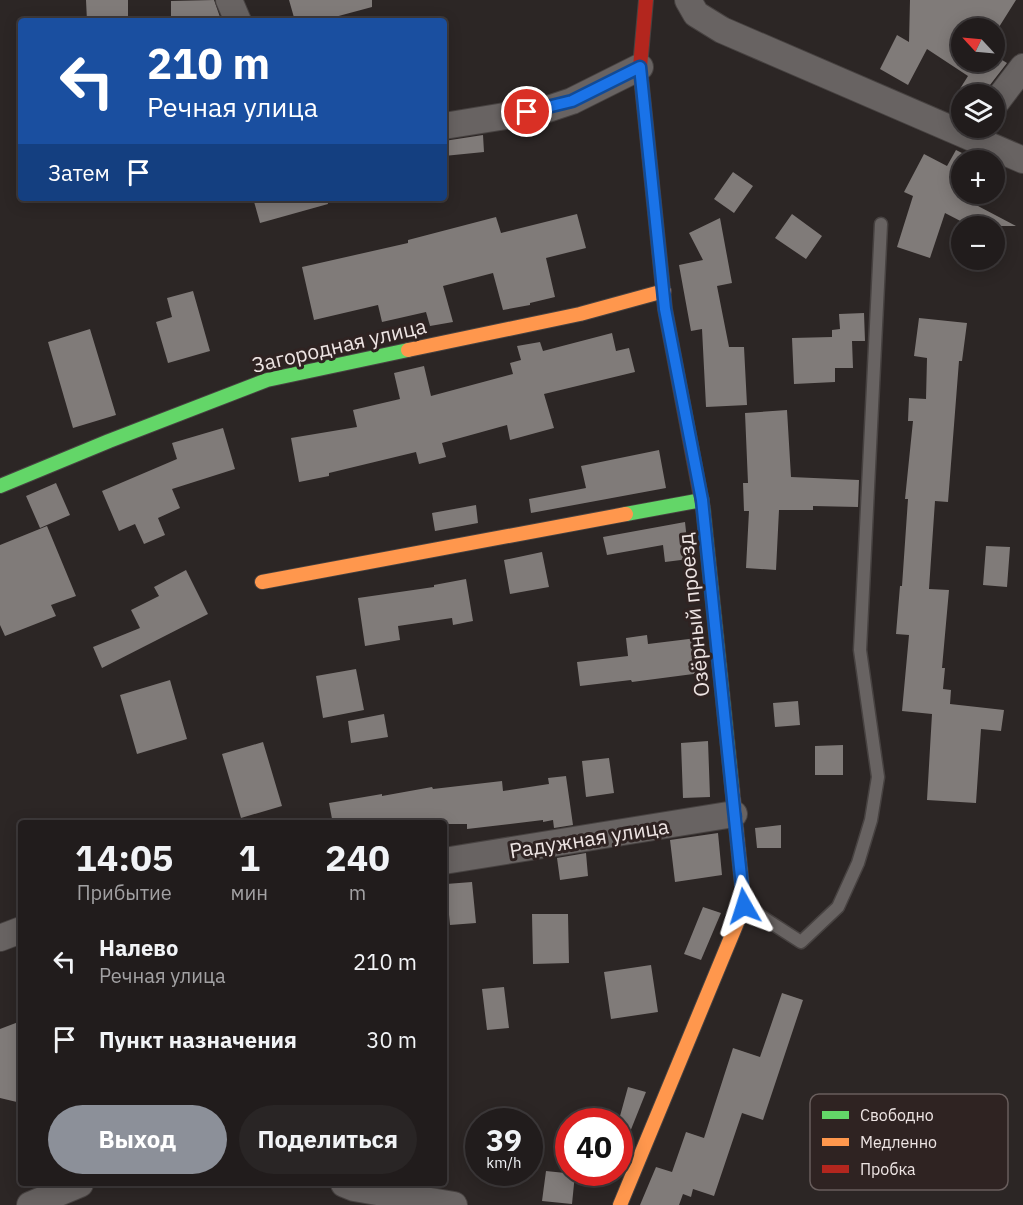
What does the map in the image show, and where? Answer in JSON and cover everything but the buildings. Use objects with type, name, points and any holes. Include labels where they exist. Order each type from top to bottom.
[{"type":"street","points":[[229,0],[237,18]]},
{"type":"street","name":"Озёрный проезд","points":[[620,1205],[744,906],[702,500],[665,309],[640,67],[645,0]]},
{"type":"street","points":[[688,0],[696,14],[722,30],[951,122]]},
{"type":"street","points":[[447,126],[548,109],[572,101],[640,67]]},
{"type":"street","points":[[1005,91],[1023,67]]},
{"type":"street","points":[[985,138],[1023,160]]},
{"type":"street","name":"Загородная улица","points":[[0,486],[109,441],[267,381],[580,314],[664,291]]},
{"type":"street","points":[[262,582],[702,500]]},
{"type":"street","name":"Радужная улица","points":[[447,861],[734,814]]},
{"type":"street","points":[[0,938],[18,931]]},
{"type":"street","points":[[30,1205],[75,1186]]},
{"type":"street","points":[[349,1186],[454,1205]]},
{"type":"lane","points":[[744,906],[801,942],[838,907],[858,863],[871,820],[878,777],[860,650],[881,224]]},
{"type":"traffic: fast","points":[[0,486],[267,380],[408,350]]},
{"type":"traffic: fast","points":[[626,514],[702,500]]},
{"type":"traffic: fast","points":[[703,508],[732,787]]},
{"type":"traffic: slow","points":[[408,350],[580,314],[664,291]]},
{"type":"traffic: slow","points":[[262,582],[626,514]]},
{"type":"traffic: slow","points":[[620,1205],[744,906],[732,787]]},
{"type":"traffic: jam","points":[[646,0],[640,67],[665,309],[703,508]]},
{"type":"route","points":[[527,112],[548,109],[572,101],[640,67],[665,309],[702,500],[744,906]]}]
